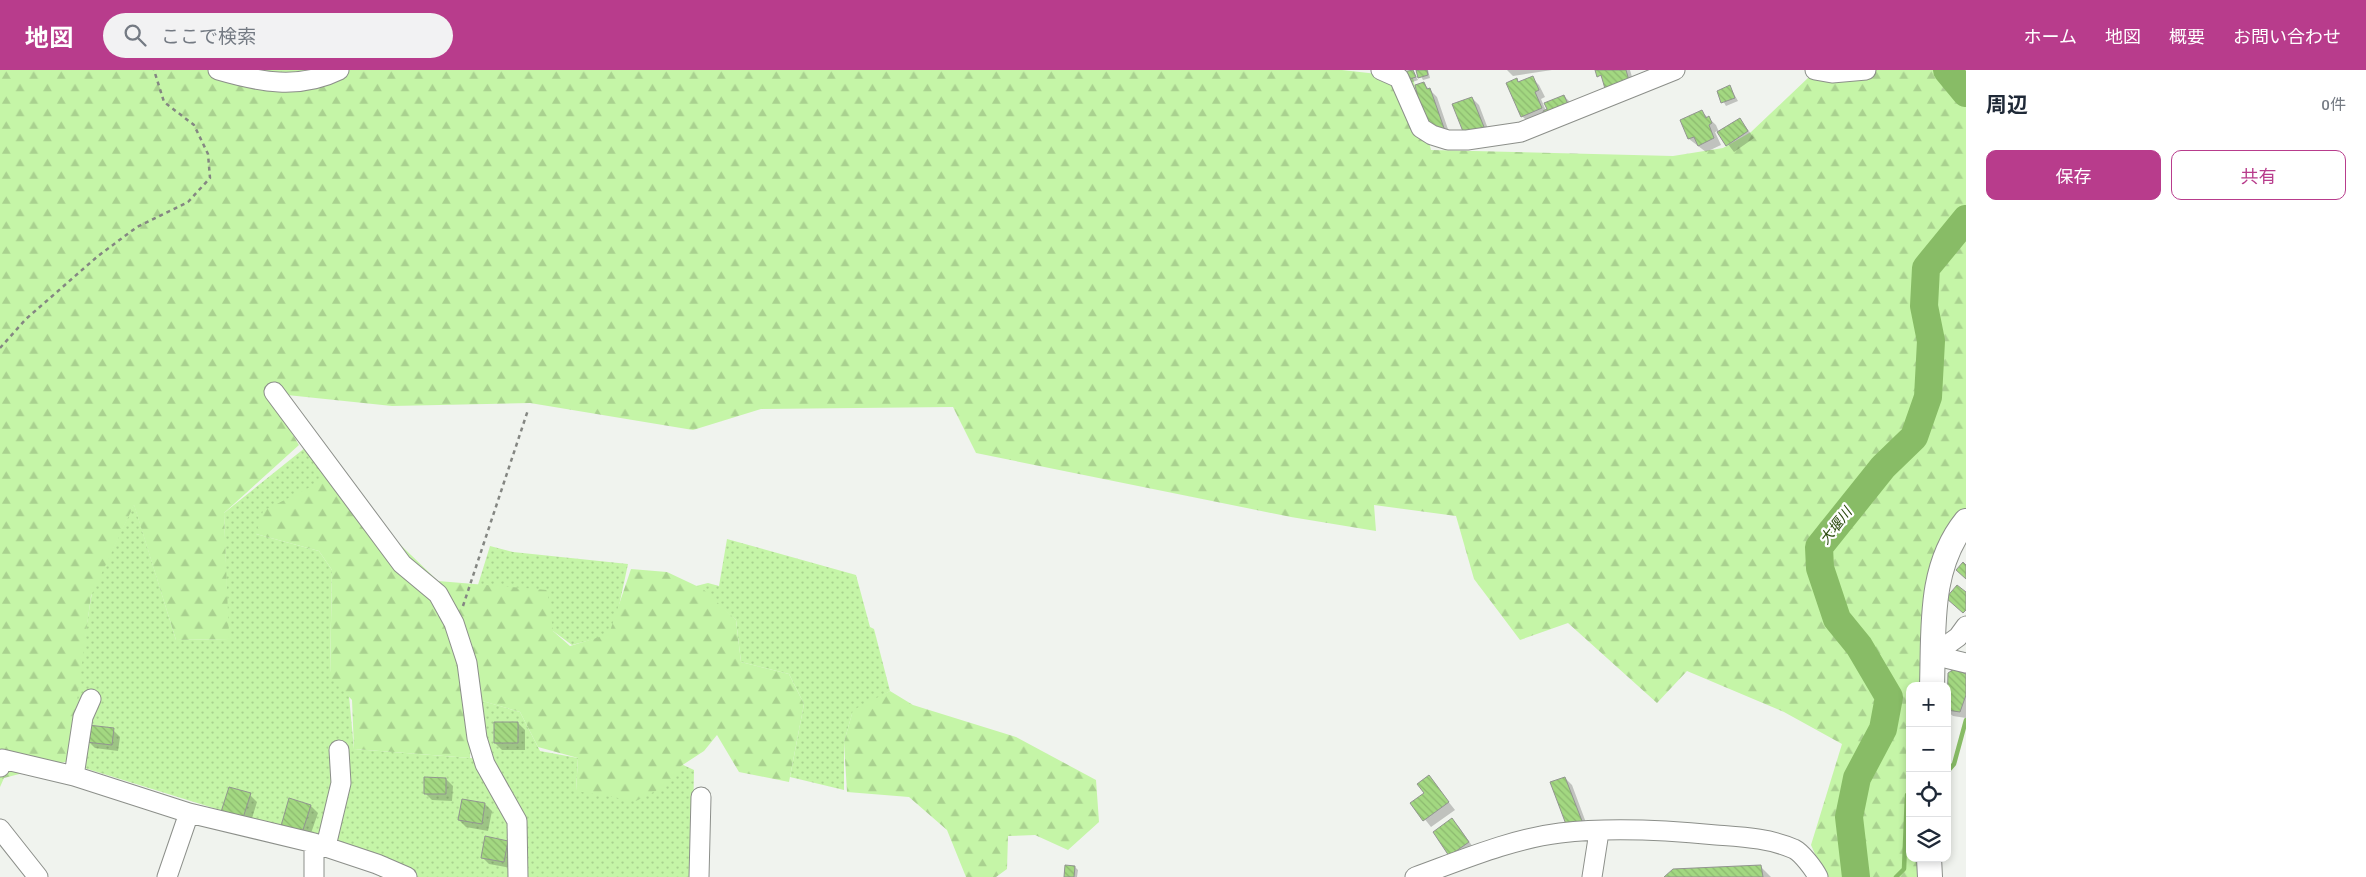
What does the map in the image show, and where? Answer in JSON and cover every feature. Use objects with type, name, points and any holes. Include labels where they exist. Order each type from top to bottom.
[{"type":"main road","points":[[1932,682],[1933,611],[1938,580],[1948,550],[1966,522]]},
{"type":"main road","points":[[1929,862],[1930,877]]},
{"type":"street","points":[[218,70],[251,80],[277,84],[299,82],[329,75],[339,70]]},
{"type":"street","points":[[1381,70],[1399,78],[1421,128],[1432,135],[1448,140],[1467,140],[1520,132],[1675,70]]},
{"type":"street","points":[[1815,70],[1832,72],[1866,70]]},
{"type":"street","points":[[274,392],[402,564],[438,594],[456,628],[467,663],[477,738],[485,764],[516,821],[518,877]]},
{"type":"street","points":[[1933,655],[1958,637],[1966,626]]},
{"type":"street","points":[[1933,655],[1966,663]]},
{"type":"street","points":[[74,776],[83,717],[91,699]]},
{"type":"street","points":[[314,877],[320,844],[341,783],[339,750]]},
{"type":"street","points":[[0,762],[74,776],[189,813],[320,844],[377,864],[407,877]]},
{"type":"street","points":[[699,877],[701,797]]},
{"type":"street","points":[[167,877],[189,813]]},
{"type":"street","points":[[0,829],[30,873]]},
{"type":"street","points":[[1415,877],[1516,843],[1560,833],[1665,830],[1752,838],[1796,850],[1818,877]]},
{"type":"street","points":[[1592,877],[1599,832]]},
{"type":"path","points":[[0,348],[26,319],[98,256],[137,227],[188,202],[210,178],[208,154],[194,125],[164,102],[154,70]]},
{"type":"path","points":[[456,628],[528,410]]},
{"type":"green space","points":[[0,70],[1342,70],[1413,78],[1431,150],[1673,156],[1723,148],[1751,132],[1809,77],[1846,70],[1942,70],[1958,87],[1950,70],[1966,70],[1966,510],[1943,533],[1925,586],[1922,682],[1906,682],[1906,862],[1924,862],[1925,877],[1825,877],[1811,845],[1842,744],[1784,712],[1687,671],[1657,703],[1568,623],[1520,640],[1474,579],[1456,516],[1374,505],[1376,531],[1291,517],[976,453],[953,407],[761,409],[693,430],[530,403],[392,406],[268,393],[299,445],[224,513],[229,639],[176,640],[134,505],[91,596],[69,761],[4,778],[0,787]]},
{"type":"green space","points":[[311,443],[337,477],[256,534],[319,551],[332,570],[330,671],[349,696],[354,749],[483,759],[476,699],[520,712],[540,751],[578,758],[576,791],[679,763],[694,770],[692,877],[520,877],[517,833],[513,877],[379,877],[383,867],[310,838],[65,762],[92,592],[134,504],[176,640],[228,639],[224,513]]},
{"type":"green space","points":[[330,477],[438,581],[547,590],[553,631],[570,646],[609,634],[631,569],[667,572],[703,589],[736,620],[741,662],[789,674],[804,704],[789,782],[739,772],[717,735],[704,751],[681,766],[667,785],[636,801],[576,791],[578,758],[538,747],[520,712],[472,698],[470,758],[354,749],[352,700],[330,677],[332,570],[319,551],[256,534],[263,511]]},
{"type":"green space","points":[[727,539],[856,575],[870,627],[874,629],[890,691],[852,714],[844,742],[844,790],[790,777],[804,704],[789,674],[741,662],[736,620],[696,586],[708,583],[719,586]]},
{"type":"green space","points":[[490,546],[513,552],[628,564],[613,634],[572,645],[553,631],[477,588]]},
{"type":"green space","points":[[890,691],[913,705],[1016,737],[1096,780],[1099,822],[1068,850],[1035,835],[1008,836],[1007,869],[996,877],[966,877],[947,830],[909,797],[847,792],[844,742],[853,710]]},
{"type":"building","points":[[1413,70],[1416,77],[1406,80],[1403,72]]},
{"type":"building","points":[[1416,70],[1427,70],[1428,75],[1418,78]]},
{"type":"building","points":[[1595,70],[1626,70],[1630,84],[1606,92],[1601,75],[1597,77]]},
{"type":"building","points":[[1533,76],[1539,90],[1535,92],[1542,108],[1521,117],[1506,83],[1517,78],[1518,82]]},
{"type":"building","points":[[1424,82],[1427,89],[1430,88],[1445,131],[1425,128],[1415,85]]},
{"type":"building","points":[[1730,85],[1735,98],[1721,103],[1717,91]]},
{"type":"building","points":[[1564,95],[1570,109],[1546,118],[1543,111],[1547,109],[1544,103]]},
{"type":"building","points":[[1472,97],[1484,127],[1464,134],[1452,104]]},
{"type":"building","points":[[1702,110],[1706,118],[1709,116],[1712,123],[1709,125],[1714,138],[1698,146],[1694,137],[1688,139],[1680,120]]},
{"type":"building","points":[[1740,118],[1748,131],[1726,146],[1717,132]]},
{"type":"building","points":[[1963,562],[1966,565],[1966,579],[1956,570]]},
{"type":"building","points":[[1957,585],[1966,592],[1966,610],[1963,613],[1946,598]]},
{"type":"building","points":[[1954,669],[1966,674],[1966,695],[1960,712],[1951,711],[1951,682],[1948,682],[1948,673]]},
{"type":"building","points":[[494,722],[518,722],[518,743],[494,743]]},
{"type":"building","points":[[88,725],[114,728],[112,745],[86,742]]},
{"type":"building","points":[[1429,775],[1449,802],[1423,821],[1410,803],[1424,793],[1417,784]]},
{"type":"building","points":[[424,777],[446,778],[446,794],[424,794]]},
{"type":"building","points":[[1565,777],[1582,821],[1567,827],[1550,782]]},
{"type":"building","points":[[229,787],[251,793],[242,821],[220,815]]},
{"type":"building","points":[[289,798],[311,805],[302,833],[281,826]]},
{"type":"building","points":[[462,799],[485,803],[482,824],[458,820]]},
{"type":"building","points":[[1452,818],[1469,842],[1449,856],[1433,832]]},
{"type":"building","points":[[485,836],[508,841],[504,862],[481,858]]},
{"type":"building","points":[[1065,865],[1075,866],[1074,877],[1064,877]]},
{"type":"building","points":[[1761,865],[1763,877],[1664,877],[1673,869]]},
{"type":"waterway","name":"大堰川","points":[[1947,70],[1966,93]]},
{"type":"waterway","name":"大堰川","points":[[1856,877],[1849,817],[1857,778],[1883,729],[1889,697],[1859,646],[1837,619],[1820,568],[1819,547],[1883,467],[1914,437],[1928,397],[1931,341],[1924,306],[1926,268],[1966,219]]},
{"type":"waterway","points":[[1951,767],[1954,764],[1966,720]]},
{"type":"waterway","points":[[1896,877],[1904,869],[1906,817]]}]
